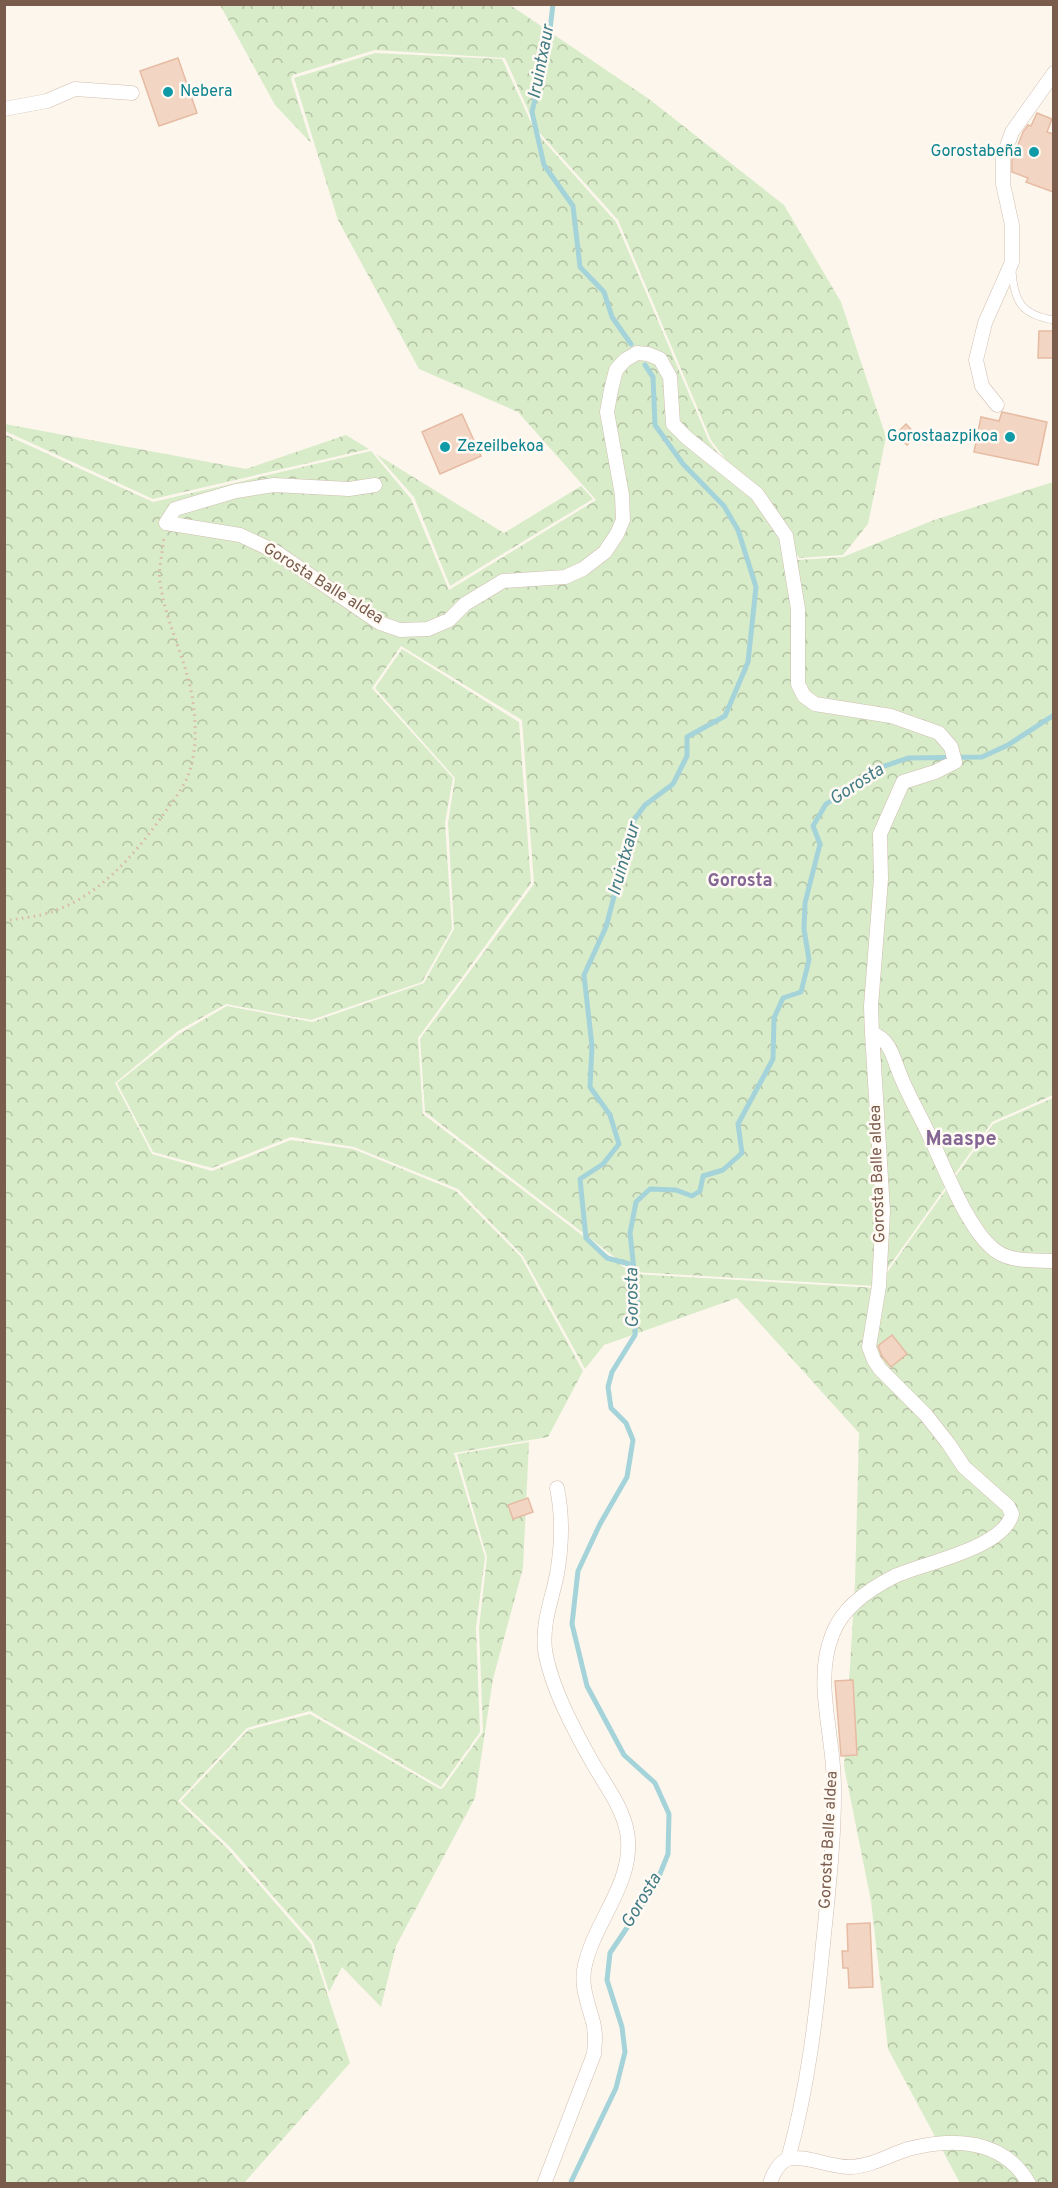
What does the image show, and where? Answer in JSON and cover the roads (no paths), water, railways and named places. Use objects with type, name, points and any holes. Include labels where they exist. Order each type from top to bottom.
[{"type":"street","points":[[997,405],[982,386],[976,360],[985,324],[1012,262],[1012,225],[1003,184],[1003,157],[1012,132],[1053,73]]},
{"type":"street","points":[[4,109],[47,101],[75,89],[132,93]]},
{"type":"street","name":"Gorosta Balle aldea","points":[[375,485],[350,489],[274,485],[236,491],[175,509],[166,523],[240,535],[276,552],[380,623],[400,630],[428,629],[449,620],[465,604],[503,581],[565,577],[583,569],[605,552],[623,520],[622,495],[607,412],[616,369],[624,360],[637,353],[648,354],[660,359],[670,377],[674,424],[687,438],[757,494],[786,536],[798,609],[798,684],[804,696],[815,704],[891,717],[939,733],[951,747],[955,762],[935,772],[903,782],[879,834],[881,879],[871,1006],[883,1211],[879,1286],[869,1347],[880,1369],[926,1415],[964,1467],[1008,1506],[1012,1514],[1006,1527],[985,1543],[895,1576],[864,1596],[849,1607],[838,1620],[832,1635],[825,1661],[824,1686],[833,1769],[833,1831],[814,2033],[802,2104],[788,2159],[776,2168],[770,2184]]},
{"type":"street","points":[[872,1033],[883,1038],[892,1051],[900,1075],[976,1230],[999,1254],[1011,1258],[1053,1261]]},
{"type":"street","points":[[544,2184],[594,2054],[595,2037],[586,2004],[583,1978],[585,1965],[591,1945],[625,1872],[628,1855],[627,1831],[615,1801],[569,1716],[546,1653],[545,1624],[557,1574],[561,1536],[562,1510],[557,1488]]},
{"type":"street","points":[[788,2159],[801,2158],[834,2166],[851,2167],[868,2165],[908,2149],[932,2144],[970,2145],[997,2151],[1010,2159],[1022,2171],[1029,2184]]},
{"type":"lane","points":[[1012,262],[1017,301],[1029,313],[1053,320]]},
{"type":"waterway","name":"Iruintxaur","points":[[553,4],[549,38],[532,112],[544,165],[573,206],[580,267],[604,292],[612,317],[631,344]]},
{"type":"waterway","name":"Iruintxaur","points":[[633,1265],[607,1258],[586,1238],[580,1179],[603,1164],[619,1144],[610,1115],[590,1087],[592,1046],[584,975],[606,927],[634,820],[645,805],[673,784],[687,756],[687,737],[725,716],[748,662],[756,587],[738,530],[724,506],[683,464],[655,425],[653,377],[645,365]]},
{"type":"waterway","name":"Gorosta","points":[[570,2184],[616,2088],[625,2052],[622,2027],[607,1980],[610,1953],[655,1886],[668,1854],[669,1814],[655,1783],[624,1755],[587,1686],[572,1624],[578,1571],[600,1524],[627,1477],[633,1440],[626,1423],[611,1408],[608,1387],[612,1372],[635,1335],[637,1298],[630,1233],[636,1202],[650,1189],[676,1190],[692,1196],[700,1191],[703,1176],[723,1170],[742,1153],[738,1124],[773,1059],[774,1018],[783,998],[801,992],[809,960],[804,929],[805,903],[820,844],[813,826],[826,804],[876,769],[908,758],[982,757],[1008,745],[1054,715]]},
{"type":"place","name":"Nebera","points":[[168,92]]},
{"type":"place","name":"Gorostabeña","points":[[1034,152]]},
{"type":"place","name":"Gorostaazpikoa","points":[[1010,437]]},
{"type":"place","name":"Zezeilbekoa","points":[[445,447]]},
{"type":"district","name":"Gorosta","points":[[740,881]]},
{"type":"district","name":"Maaspe","points":[[961,1140]]}]
